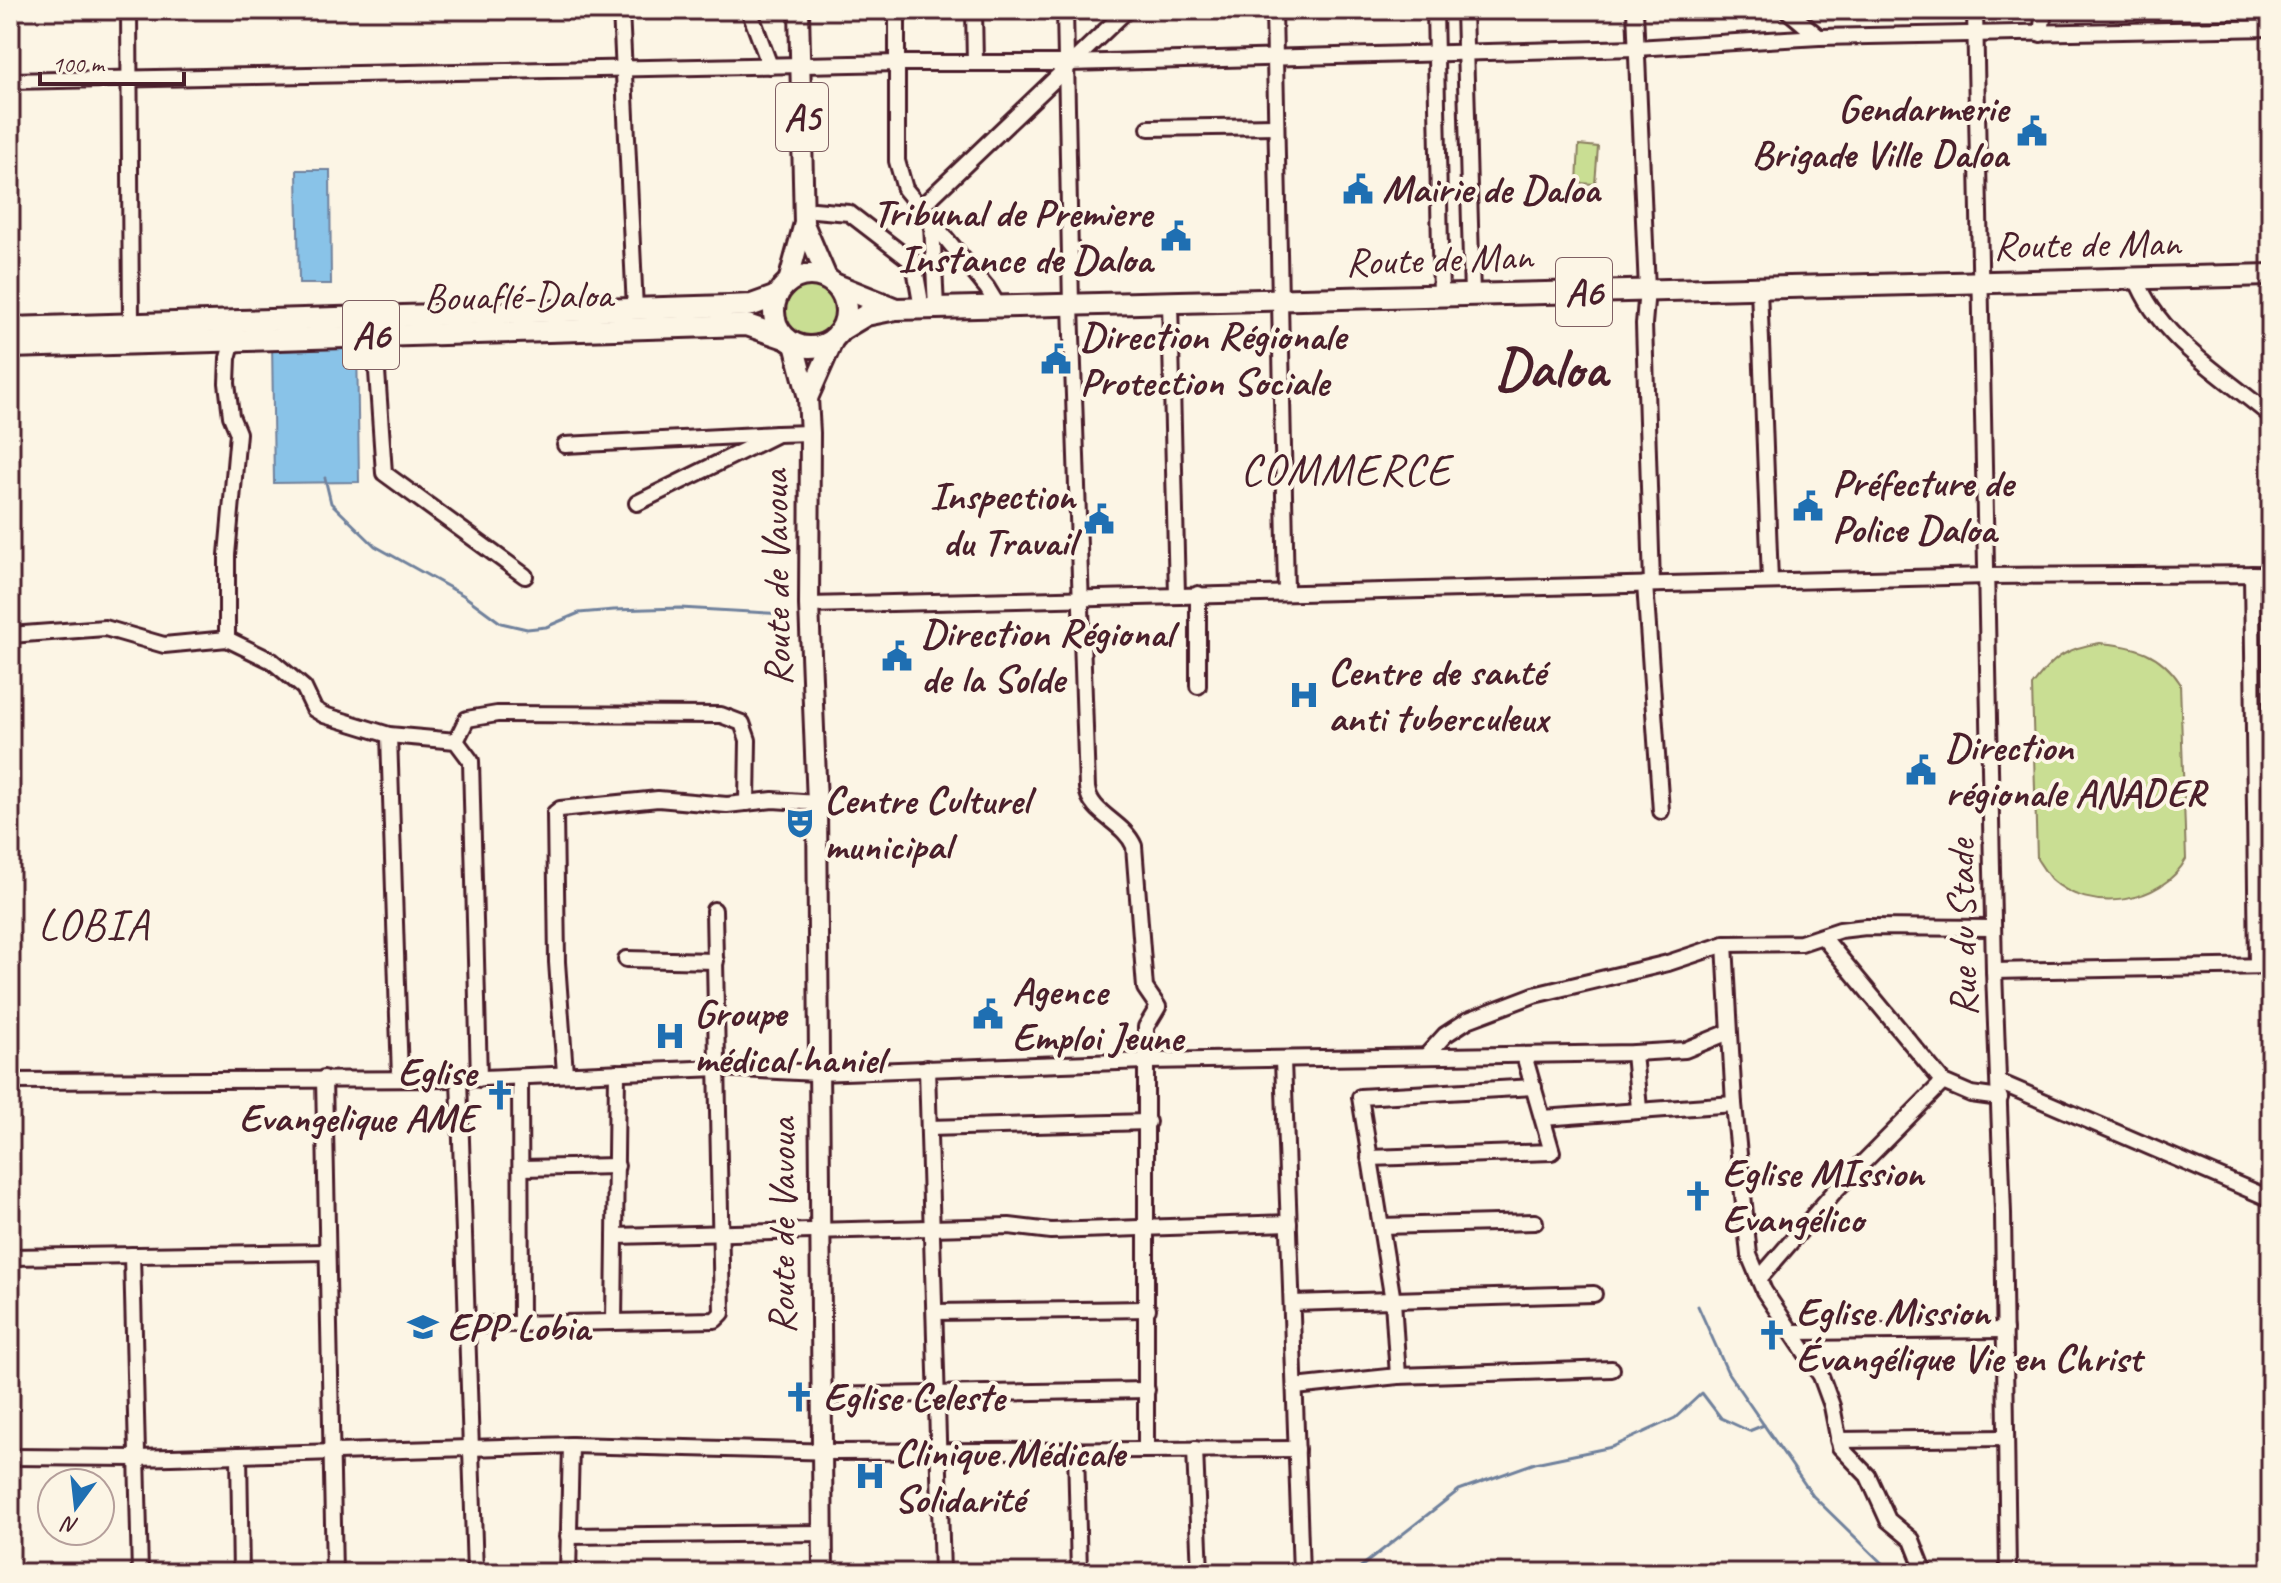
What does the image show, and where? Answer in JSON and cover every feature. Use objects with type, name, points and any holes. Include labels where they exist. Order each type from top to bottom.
[{"type":"highway","points":[[803,275],[831,282],[846,310],[837,334],[814,347],[789,341],[774,318],[782,289],[803,275]]},
{"type":"highway","name":"Route de Man","points":[[896,309],[931,300],[998,306],[1071,305],[2271,275]]},
{"type":"highway","name":"A6","points":[[831,282],[896,309]]},
{"type":"highway","name":"Bouaflé-Daloa","points":[[373,326],[635,309],[752,305],[782,289]]},
{"type":"highway","name":"A6","points":[[837,334],[866,315],[896,309]]},
{"type":"highway","name":"Bouaflé-Daloa","points":[[10,328],[131,324],[235,330]]},
{"type":"highway","name":"Bouaflé-Daloa","points":[[10,347],[235,330],[373,326],[747,325],[769,329],[789,341]]},
{"type":"main road","name":"A5","points":[[799,10],[809,216],[831,282]]},
{"type":"main road","name":"A5","points":[[782,289],[809,216]]},
{"type":"main road","points":[[808,398],[837,334]]},
{"type":"main road","name":"Route de Vavoua","points":[[789,341],[808,398],[810,433],[809,605],[817,803],[819,1451],[823,1573]]},
{"type":"street","points":[[129,10],[131,324]]},
{"type":"street","points":[[621,10],[635,309]]},
{"type":"street","points":[[749,10],[770,66]]},
{"type":"street","points":[[897,10],[900,63],[897,161],[905,189],[987,288],[998,306]]},
{"type":"street","points":[[974,10],[975,63]]},
{"type":"street","points":[[1065,10],[1071,305],[1088,796],[1091,804],[1129,834],[1134,846],[1145,988],[1158,1007],[1146,1027],[1149,1230],[1146,1449]]},
{"type":"street","points":[[920,208],[1068,63],[1127,10]]},
{"type":"street","points":[[1274,10],[1286,592]]},
{"type":"street","points":[[1435,10],[1441,296]]},
{"type":"street","points":[[1464,10],[1472,295]]},
{"type":"street","points":[[1635,10],[1647,290],[1644,324],[1649,584],[1661,811]]},
{"type":"street","points":[[1787,10],[1819,37]]},
{"type":"street","name":"Rue du Stade","points":[[1975,10],[2008,1573]]},
{"type":"street","points":[[2041,34],[2044,10]]},
{"type":"street","points":[[2229,10],[2229,28]]},
{"type":"street","points":[[10,81],[900,63],[1068,63],[1636,48],[1819,37],[2271,28]]},
{"type":"street","points":[[1149,128],[1276,126]]},
{"type":"street","points":[[809,216],[849,213],[914,263],[931,300]]},
{"type":"street","points":[[931,300],[932,223]]},
{"type":"street","points":[[2136,278],[2146,304],[2180,342],[2271,416]]},
{"type":"street","points":[[1759,288],[1770,581]]},
{"type":"street","points":[[1170,302],[1177,595]]},
{"type":"street","points":[[373,326],[384,473],[525,576]]},
{"type":"street","points":[[227,639],[227,555],[238,433],[231,416],[227,383],[228,358],[235,330]]},
{"type":"street","points":[[565,445],[810,433]]},
{"type":"street","points":[[637,503],[777,434]]},
{"type":"street","points":[[1994,971],[2264,966],[2252,574]]},
{"type":"street","points":[[809,605],[1988,576],[2271,574]]},
{"type":"street","points":[[1198,594],[1198,686]]},
{"type":"street","points":[[10,635],[105,628],[164,645],[227,639],[272,661],[304,688],[314,709],[324,715],[389,735],[456,741],[471,761],[479,1079]]},
{"type":"street","points":[[456,741],[467,719],[497,714],[721,715],[742,723],[748,740],[747,803]]},
{"type":"street","points":[[389,735],[400,1078]]},
{"type":"street","points":[[565,1073],[557,962],[555,813],[560,809],[658,799],[727,805],[817,803]]},
{"type":"street","points":[[468,1325],[715,1320],[722,1313],[714,910]]},
{"type":"street","points":[[1426,1056],[1445,1035],[1468,1020],[1534,995],[1641,970],[1725,944],[1801,943],[1840,930],[1866,927],[1993,928]]},
{"type":"street","points":[[1823,937],[1943,1082],[1971,1094],[2000,1098]]},
{"type":"street","points":[[1725,944],[1734,1104],[1749,1255],[1759,1279],[1821,1376],[1840,1447],[1868,1476],[1888,1520],[1912,1540],[1925,1573]]},
{"type":"street","points":[[626,959],[716,961]]},
{"type":"street","points":[[10,1081],[479,1079],[719,1068],[817,1073],[1146,1061],[1634,1053],[1685,1050],[1729,1032]]},
{"type":"street","points":[[1634,1053],[1639,1109]]},
{"type":"street","points":[[1369,1158],[1550,1153],[1524,1055]]},
{"type":"street","points":[[1283,1060],[1301,1573]]},
{"type":"street","points":[[927,1068],[942,1573]]},
{"type":"street","points":[[614,1322],[617,1072]]},
{"type":"street","points":[[520,1077],[521,1324]]},
{"type":"street","points":[[324,1078],[334,1573]]},
{"type":"street","points":[[459,1079],[475,1573]]},
{"type":"street","points":[[1759,1279],[1834,1192],[1943,1082]]},
{"type":"street","points":[[1999,1082],[2271,1199]]},
{"type":"street","points":[[1398,1376],[1393,1301],[1361,1096],[1534,1087]]},
{"type":"street","points":[[1543,1118],[1639,1109],[1701,1109],[1734,1104]]},
{"type":"street","points":[[929,1128],[1148,1122]]},
{"type":"street","points":[[521,1168],[617,1166]]},
{"type":"street","points":[[1381,1226],[1535,1222]]},
{"type":"street","points":[[615,1236],[1009,1226],[1051,1231],[1149,1230],[1289,1223]]},
{"type":"street","points":[[10,1257],[327,1252]]},
{"type":"street","points":[[132,1255],[140,1573]]},
{"type":"street","points":[[1292,1303],[1594,1294]]},
{"type":"street","points":[[935,1312],[1148,1309]]},
{"type":"street","points":[[1792,1332],[2005,1330]]},
{"type":"street","points":[[1295,1387],[1398,1376],[1612,1369]]},
{"type":"street","points":[[819,1396],[1147,1390]]},
{"type":"street","points":[[1838,1440],[2006,1438]]},
{"type":"street","points":[[10,1457],[137,1458],[571,1445],[819,1451],[1297,1449]]},
{"type":"street","points":[[568,1573],[571,1445]]},
{"type":"street","points":[[1076,1449],[1079,1573]]},
{"type":"street","points":[[1195,1449],[1200,1573]]},
{"type":"street","points":[[239,1455],[241,1573]]},
{"type":"street","points":[[568,1536],[824,1533]]},
{"type":"green space","points":[[1579,145],[1598,147],[1595,184],[1577,183]]},
{"type":"green space","points":[[810,282],[831,290],[839,311],[831,332],[810,340],[789,332],[781,311],[789,290]]},
{"type":"green space","points":[[2100,643],[2146,652],[2164,664],[2180,683],[2186,859],[2175,874],[2160,886],[2143,895],[2124,899],[2085,897],[2067,890],[2051,879],[2037,859],[2032,686],[2061,656]]},
{"type":"water","points":[[297,170],[330,170],[331,284],[299,284]]},
{"type":"water","points":[[357,340],[359,482],[274,483],[272,341]]},
{"type":"waterway","points":[[325,478],[331,503],[375,546],[463,595],[501,623],[527,629],[546,627],[579,613],[614,610],[680,608],[786,614]]},
{"type":"waterway","points":[[1698,1306],[1728,1373],[1813,1496],[1892,1573]]},
{"type":"waterway","points":[[1353,1573],[1459,1490],[1535,1463],[1612,1447],[1675,1418],[1702,1393],[1721,1418],[1749,1431],[1764,1425]]},
{"type":"place","name":"Gendarmerie Brigade Ville Daloa","points":[[2032,131]]},
{"type":"place","name":"Mairie de Daloa","points":[[1358,189]]},
{"type":"place","name":"Tribunal de Premiere Instance de Daloa","points":[[1176,236]]},
{"type":"place","name":"Direction Régionale Protection Sociale","points":[[1056,359]]},
{"type":"place","name":"Préfecture de Police Daloa","points":[[1808,506]]},
{"type":"place","name":"Inspection du Travail","points":[[1099,519]]},
{"type":"place","name":"Direction Régional de la Solde","points":[[897,656]]},
{"type":"place","name":"Centre de santé anti tuberculeux","points":[[1304,695]]},
{"type":"place","name":"Direction régionale ANADER","points":[[1921,770]]},
{"type":"place","name":"Centre Culturel municipal","points":[[800,823]]},
{"type":"place","name":"Agence Emploi Jeune","points":[[988,1014]]},
{"type":"place","name":"Groupe médical haniel","points":[[670,1036]]},
{"type":"place","name":"Eglise Evangelique AME","points":[[500,1095]]},
{"type":"place","name":"Eglise MIssion Evangélico","points":[[1698,1196]]},
{"type":"place","name":"EPP Lobia","points":[[423,1327]]},
{"type":"place","name":"Eglise Mission Évangélique Vie en Christ","points":[[1772,1335]]},
{"type":"place","name":"Eglise Celeste","points":[[799,1397]]},
{"type":"place","name":"Clinique Médicale Solidarité","points":[[870,1476]]},
{"type":"district","name":"Daloa","points":[[1551,368]]},
{"type":"district","name":"COMMERCE","points":[[1346,469]]},
{"type":"district","name":"LOBIA","points":[[94,924]]}]
